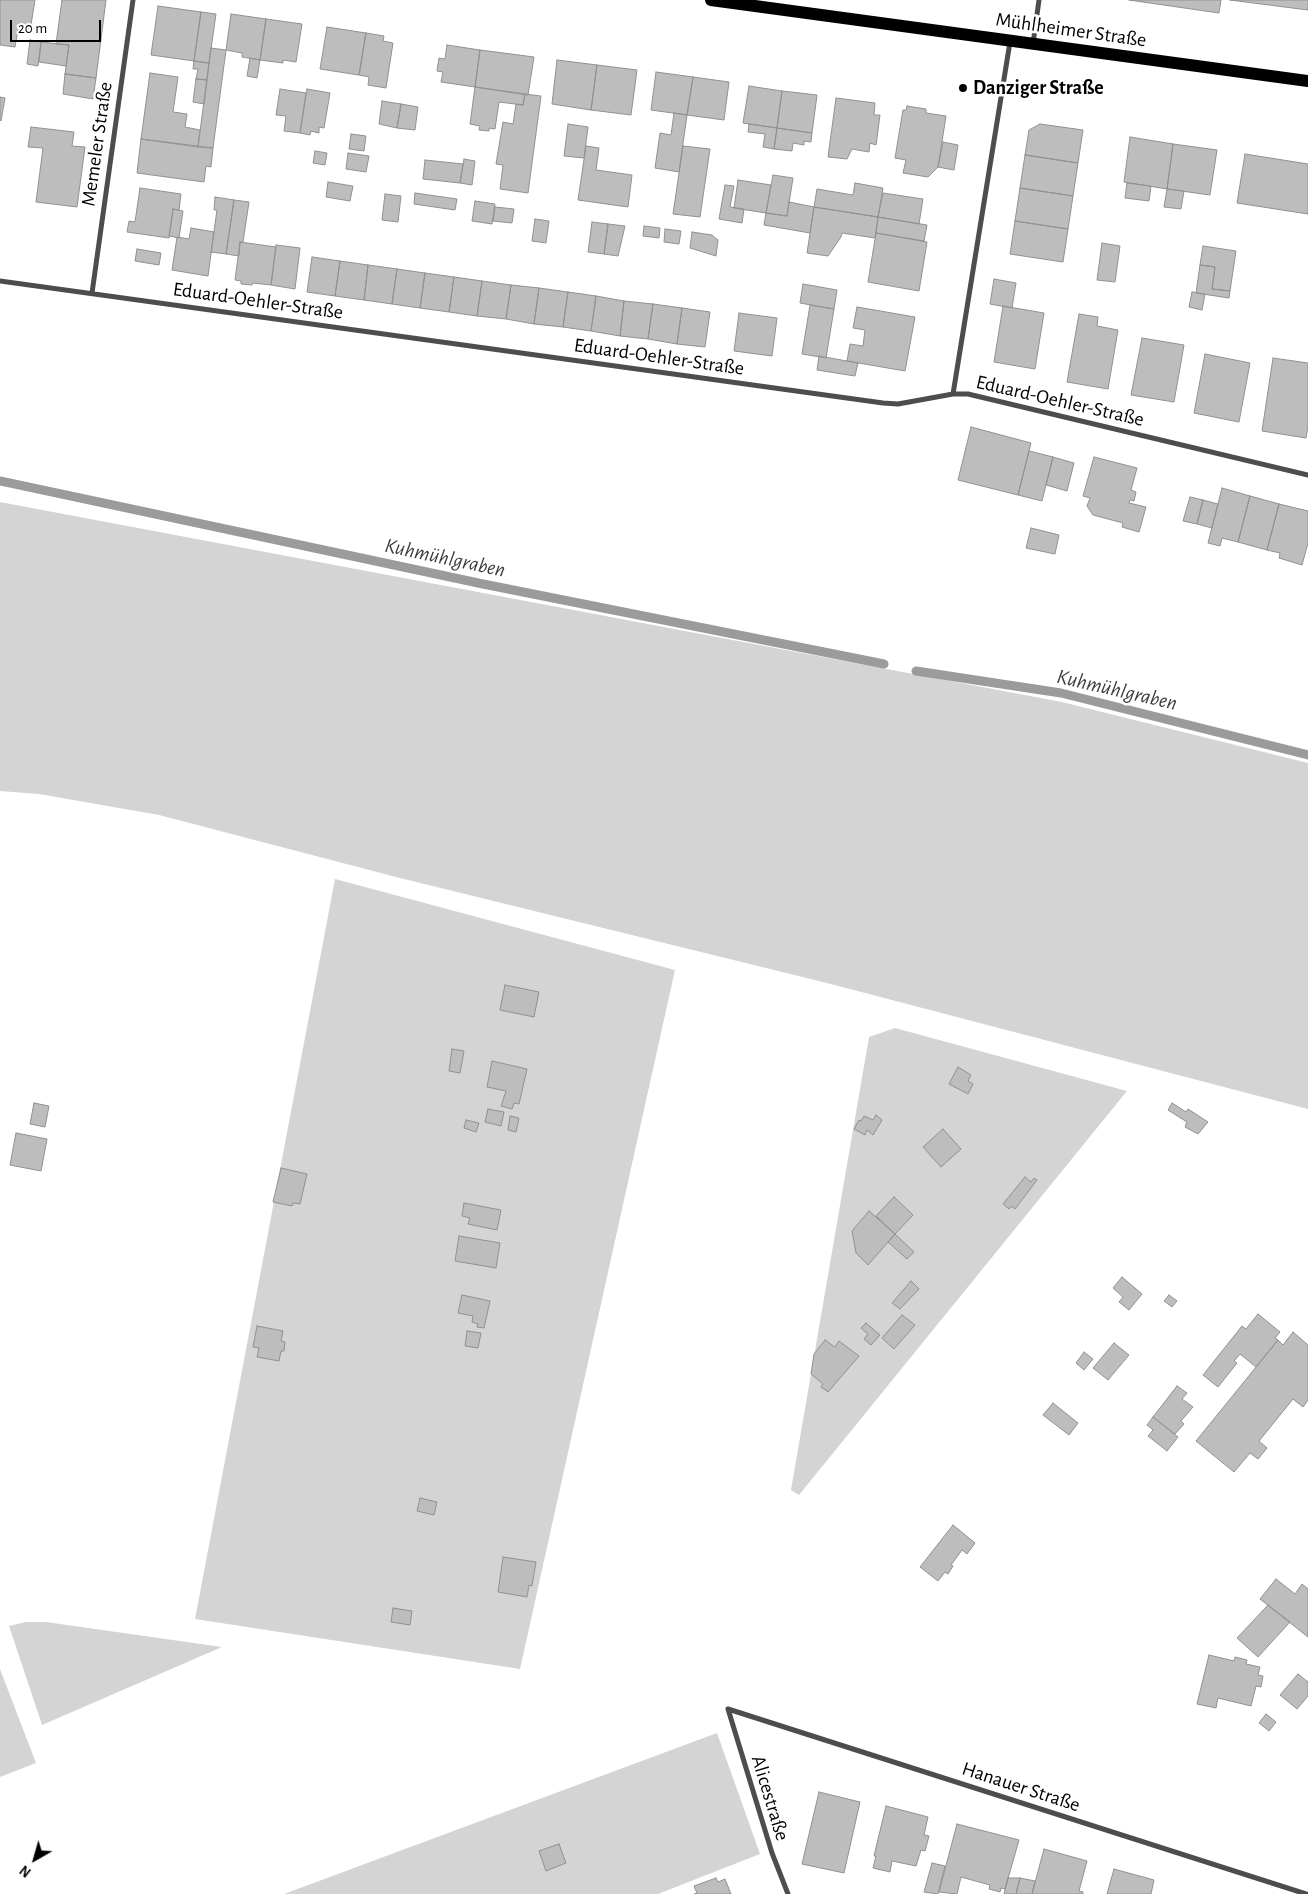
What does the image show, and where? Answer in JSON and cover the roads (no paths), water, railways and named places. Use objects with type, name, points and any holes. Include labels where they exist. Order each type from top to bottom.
[{"type":"main road","name":"Mühlheimer Straße","points":[[711,0],[1308,81]]},
{"type":"street","name":"Memeler Straße","points":[[92,293],[133,0]]},
{"type":"street","points":[[1033,44],[1039,0]]},
{"type":"street","points":[[953,394],[1010,41]]},
{"type":"street","name":"Eduard-Oehler-Straße","points":[[0,281],[883,403],[916,402],[953,394],[982,396],[1308,475]]},
{"type":"street","name":"Alicestraße","points":[[728,1709],[772,1853],[788,1894]]},
{"type":"street","name":"Hanauer Straße","points":[[728,1709],[1306,1894]]},
{"type":"waterway","name":"Kuhmühlgraben","points":[[0,481],[483,584],[884,664]]},
{"type":"waterway","name":"Kuhmühlgraben","points":[[916,671],[1061,693],[1308,755]]},
{"type":"place","name":"Danziger Straße","points":[[963,88]]}]
